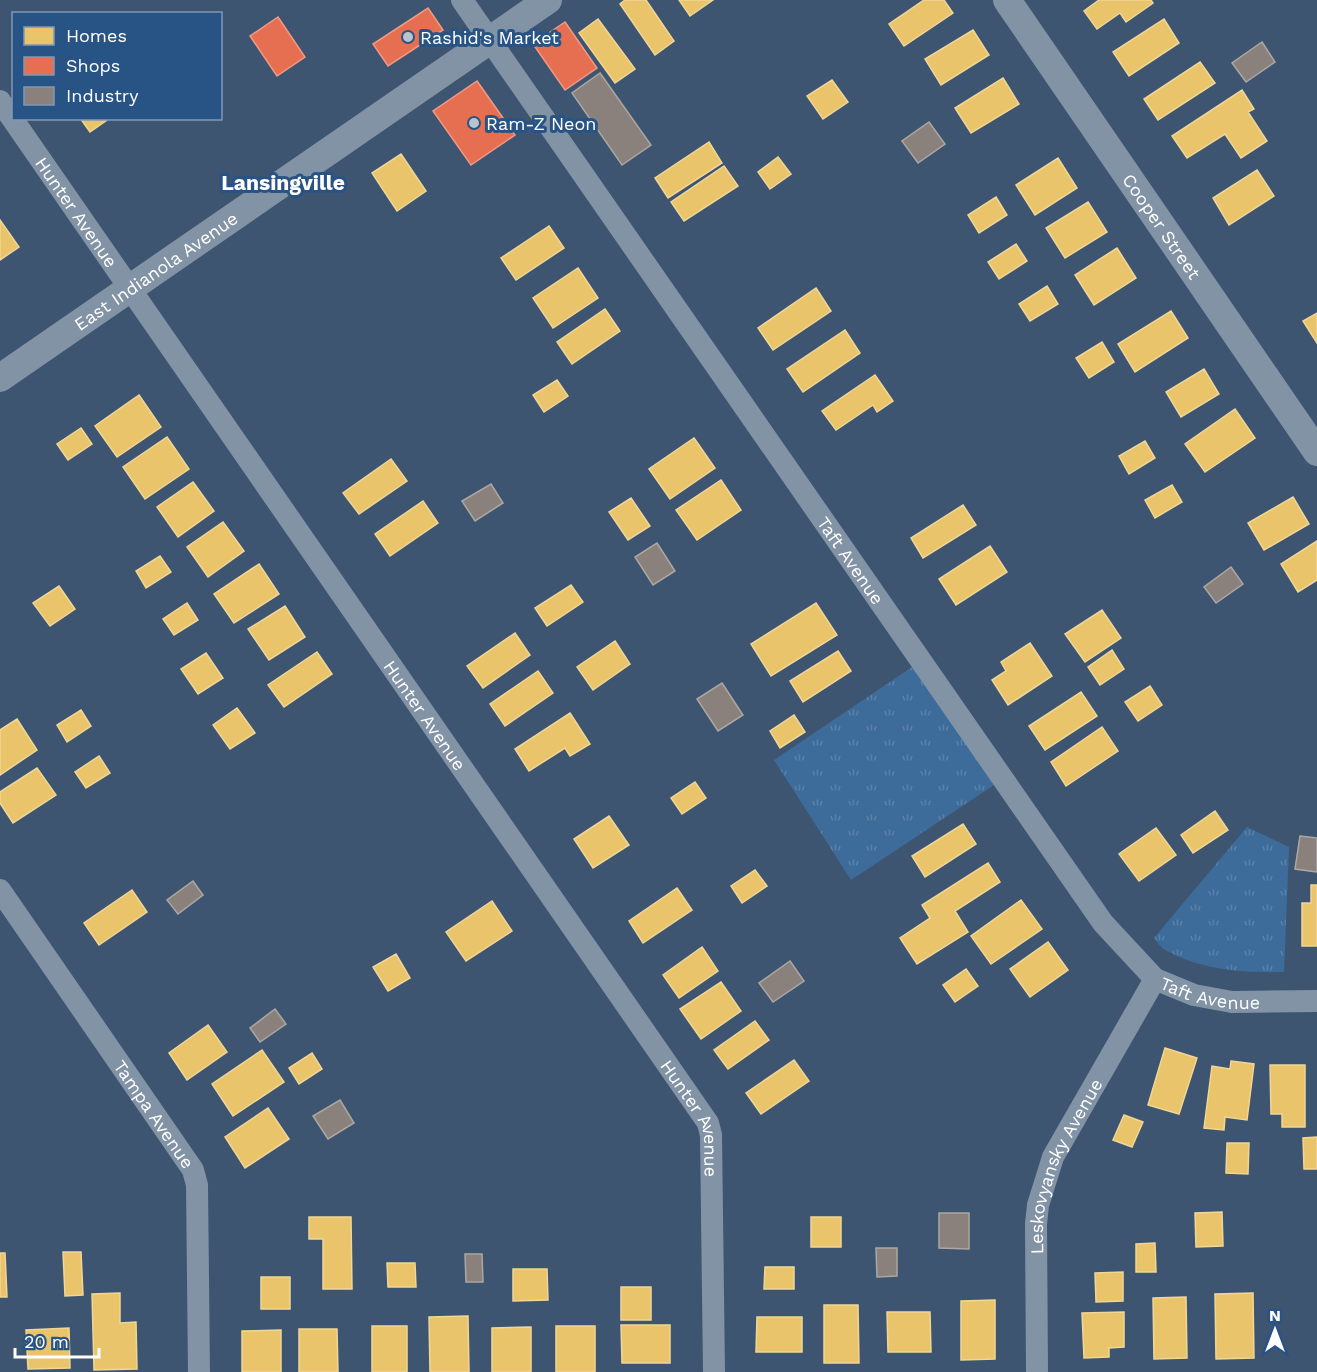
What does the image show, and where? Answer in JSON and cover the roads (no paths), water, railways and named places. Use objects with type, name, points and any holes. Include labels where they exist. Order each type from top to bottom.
[{"type":"street","name":"Taft Avenue","points":[[462,0],[1103,923],[1155,979],[1194,995],[1232,1002],[1317,1001]]},
{"type":"street","name":"East Indianola Avenue","points":[[0,378],[548,0]]},
{"type":"street","name":"Cooper Street","points":[[1006,0],[1317,452]]},
{"type":"street","name":"Hunter Avenue","points":[[0,101],[12,118]]},
{"type":"street","name":"Hunter Avenue","points":[[13,120],[708,1123],[711,1135],[714,1372]]},
{"type":"street","name":"Tampa Avenue","points":[[0,890],[193,1170],[197,1185],[199,1372]]},
{"type":"street","name":"Leskovyansky Avenue","points":[[1036,1372],[1038,1205],[1053,1157],[1155,979]]},
{"type":"place","name":"Rashid's Market","points":[[408,37]]},
{"type":"place","name":"Ram-Z Neon","points":[[474,123]]},
{"type":"district","name":"Lansingville","points":[[283,182]]}]
